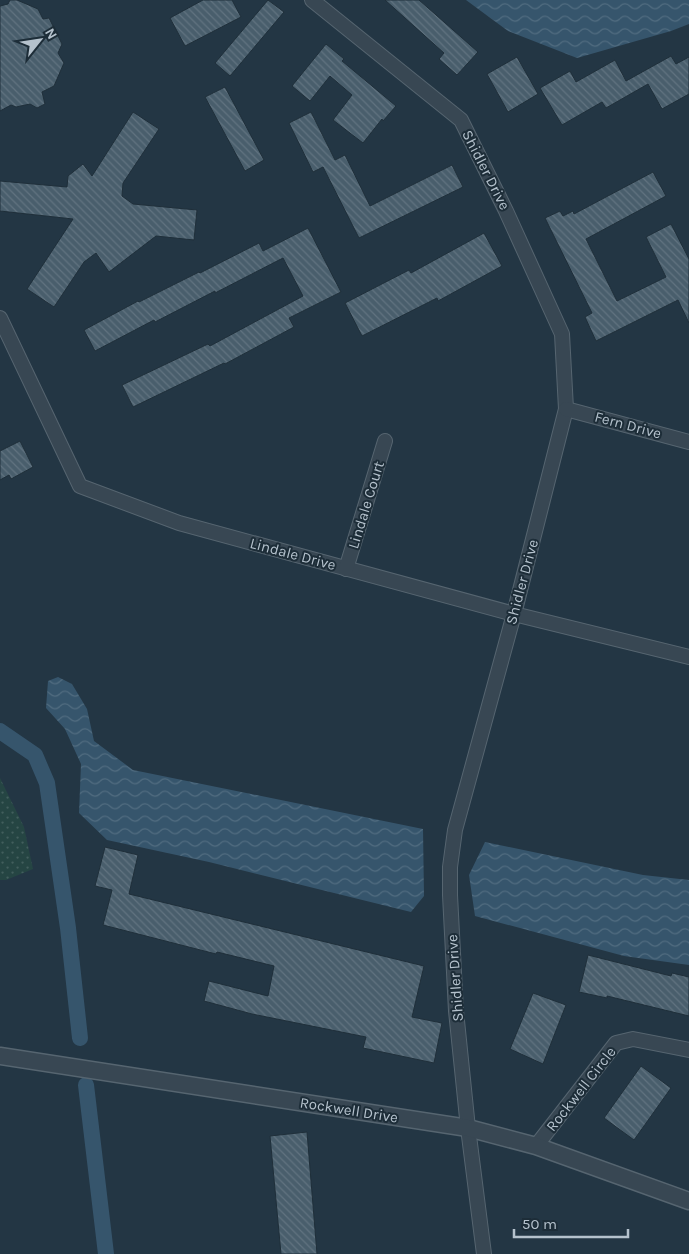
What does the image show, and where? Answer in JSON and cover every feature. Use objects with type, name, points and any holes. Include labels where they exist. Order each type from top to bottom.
[{"type":"street","name":"Shidler Drive","points":[[312,0],[460,120],[506,211],[562,334],[566,409],[514,614],[455,830],[450,867],[456,1011],[484,1254]]},
{"type":"street","name":"Lindale Drive","points":[[0,318],[80,486],[179,523],[514,614],[689,657]]},
{"type":"street","name":"Fern Drive","points":[[566,409],[689,442]]},
{"type":"street","name":"Lindale Court","points":[[346,569],[385,441]]},
{"type":"street","name":"Rockwell Circle","points":[[536,1146],[616,1043],[633,1038],[689,1050]]},
{"type":"street","name":"Rockwell Drive","points":[[0,1056],[468,1128],[536,1146],[689,1201]]},
{"type":"green space","points":[[0,778],[24,827],[33,869],[6,880],[0,880]]},
{"type":"water","points":[[466,0],[689,0],[689,24],[577,58],[508,31]]},
{"type":"water","points":[[58,677],[72,684],[87,709],[94,741],[133,770],[423,829],[424,896],[411,912],[209,862],[107,840],[79,813],[81,764],[65,729],[46,708],[48,681]]},
{"type":"water","points":[[485,842],[643,875],[689,880],[689,965],[624,956],[475,916],[469,875]]},
{"type":"building","points":[[10,0],[17,0],[38,9],[43,19],[49,18],[62,44],[58,53],[64,63],[54,86],[42,92],[45,104],[37,108],[30,104],[16,107],[11,105],[0,111],[0,6],[8,4]]},
{"type":"building","points":[[203,0],[232,0],[241,17],[185,46],[170,18]]},
{"type":"building","points":[[268,0],[284,12],[230,76],[215,63]]},
{"type":"building","points":[[385,0],[419,0],[478,52],[457,75],[439,59],[444,53]]},
{"type":"building","points":[[326,44],[344,59],[342,61],[396,106],[383,121],[382,119],[363,143],[333,120],[352,95],[330,76],[310,101],[292,86]]},
{"type":"building","points":[[671,56],[676,64],[689,57],[689,94],[662,109],[648,84],[606,108],[602,102],[562,125],[540,88],[570,71],[576,82],[615,60],[626,81]]},
{"type":"building","points":[[517,57],[538,94],[508,112],[487,74]]},
{"type":"building","points":[[225,87],[264,160],[245,171],[205,97]]},
{"type":"building","points":[[133,112],[159,129],[123,183],[122,196],[133,204],[197,210],[194,240],[156,236],[109,272],[96,253],[84,262],[54,307],[27,289],[73,219],[0,211],[0,181],[67,187],[68,176],[83,164],[92,176]]},
{"type":"building","points":[[311,112],[335,160],[345,155],[370,206],[452,165],[463,187],[359,238],[323,167],[313,172],[289,123]]},
{"type":"building","points":[[653,172],[666,196],[586,239],[617,301],[666,277],[646,237],[671,224],[689,259],[689,323],[678,300],[596,341],[585,317],[592,313],[545,218],[560,211],[563,216],[573,211],[574,214]]},
{"type":"building","points":[[308,228],[341,292],[289,318],[294,327],[225,364],[133,407],[122,385],[208,344],[210,346],[303,296],[283,258],[155,322],[154,320],[95,351],[84,330],[138,301],[200,273],[259,243],[263,251]]},
{"type":"building","points":[[484,233],[502,266],[438,301],[437,298],[362,336],[345,303],[409,270],[411,273]]},
{"type":"building","points":[[20,441],[33,467],[11,479],[9,475],[0,480],[0,451]]},
{"type":"building","points":[[105,847],[138,855],[129,894],[424,966],[412,1017],[442,1023],[434,1063],[363,1048],[366,1037],[252,1014],[204,1001],[209,981],[268,996],[274,966],[217,952],[216,954],[103,925],[112,890],[95,886]]},
{"type":"building","points":[[588,955],[671,976],[672,973],[689,977],[689,1016],[607,996],[607,998],[579,992]]},
{"type":"building","points":[[533,993],[566,1005],[543,1064],[510,1049]]},
{"type":"building","points":[[641,1066],[671,1088],[634,1140],[604,1118]]},
{"type":"building","points":[[307,1132],[317,1254],[281,1254],[270,1136]]},
{"type":"waterway","points":[[0,731],[35,755],[47,783],[68,928],[80,1038]]},
{"type":"waterway","points":[[86,1085],[106,1254]]}]
